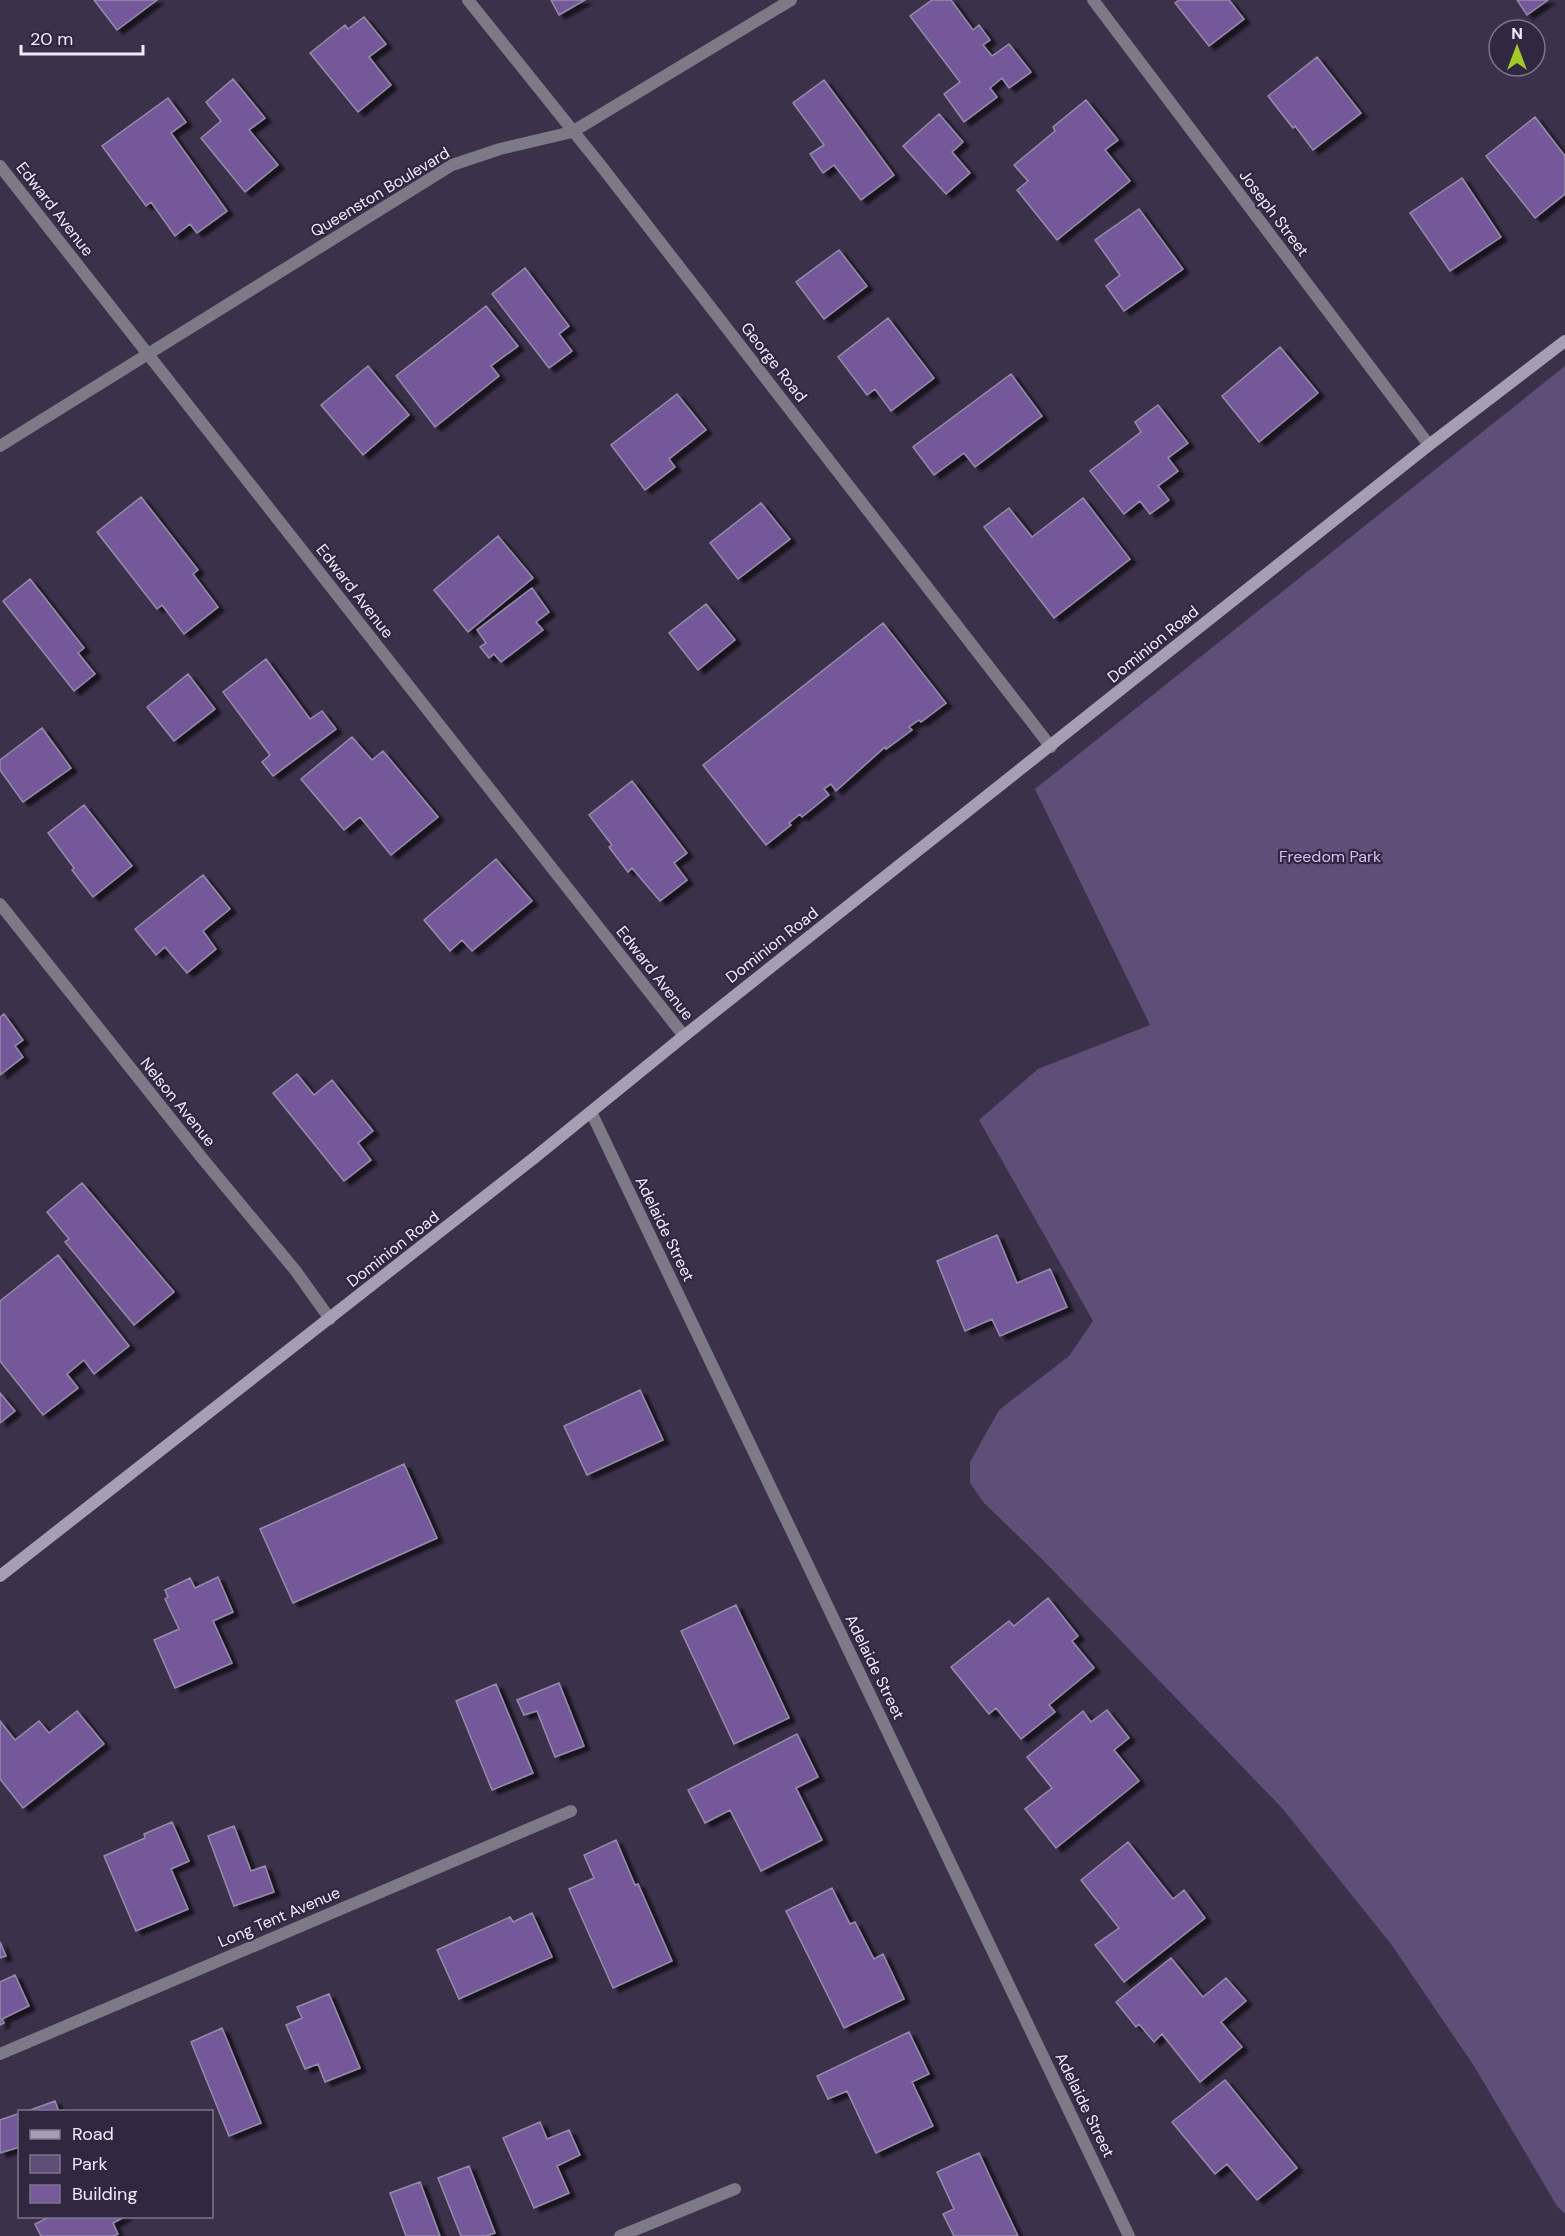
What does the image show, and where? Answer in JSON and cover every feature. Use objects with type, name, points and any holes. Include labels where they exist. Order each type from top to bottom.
[{"type":"main road","name":"Dominion Road","points":[[0,1576],[330,1319],[1429,445],[1565,340]]},
{"type":"street","name":"George Road","points":[[468,0],[1050,747]]},
{"type":"street","name":"Queenston Boulevard","points":[[0,446],[452,165],[500,149],[572,132],[791,0]]},
{"type":"street","name":"Joseph Street","points":[[1093,0],[1429,445]]},
{"type":"street","name":"Edward Avenue","points":[[0,166],[684,1036]]},
{"type":"street","name":"Nelson Avenue","points":[[0,904],[201,1158],[295,1270],[330,1319]]},
{"type":"street","name":"Adelaide Street","points":[[591,1112],[1129,2236]]},
{"type":"street","name":"Long Tent Avenue","points":[[0,2055],[571,1811]]},
{"type":"street","points":[[620,2236],[735,2189]]},
{"type":"green space","name":"Freedom Park","points":[[1565,366],[1565,2214],[1557,2206],[1474,2066],[1391,1944],[1282,1808],[1041,1558],[984,1503],[970,1483],[970,1462],[999,1410],[1069,1356],[1093,1321],[979,1120],[1038,1069],[1150,1025],[1035,789]]},
{"type":"building","points":[[94,0],[157,0],[117,30]]},
{"type":"building","points":[[551,0],[585,0],[559,15]]},
{"type":"building","points":[[932,0],[951,0],[973,30],[979,25],[990,40],[983,45],[992,56],[1009,44],[1031,72],[1009,88],[1002,78],[990,88],[997,97],[964,122],[944,94],[960,82],[910,16]]},
{"type":"building","points":[[1179,0],[1229,0],[1244,19],[1209,46],[1175,3]]},
{"type":"building","points":[[1517,0],[1548,0],[1527,15]]},
{"type":"building","points":[[364,17],[386,44],[369,57],[391,85],[358,112],[310,53],[345,25],[348,29]]},
{"type":"building","points":[[1317,57],[1361,113],[1313,150],[1268,96]]},
{"type":"building","points":[[233,79],[265,118],[249,130],[278,165],[245,192],[201,138],[221,121],[206,102]]},
{"type":"building","points":[[824,80],[894,175],[861,200],[834,165],[823,173],[810,154],[824,145],[793,103]]},
{"type":"building","points":[[168,98],[186,122],[171,133],[227,211],[197,233],[190,224],[175,236],[151,202],[146,206],[102,146]]},
{"type":"building","points":[[1086,100],[1118,140],[1105,150],[1130,181],[1057,240],[1017,190],[1028,181],[1014,165],[1055,131],[1053,127]]},
{"type":"building","points":[[939,114],[963,142],[952,152],[970,173],[946,194],[903,146]]},
{"type":"building","points":[[1535,117],[1565,156],[1565,194],[1535,218],[1486,156]]},
{"type":"building","points":[[1462,178],[1501,237],[1450,271],[1410,213]]},
{"type":"building","points":[[1139,209],[1183,269],[1124,311],[1106,286],[1120,275],[1095,240]]},
{"type":"building","points":[[839,250],[867,286],[824,319],[796,282]]},
{"type":"building","points":[[525,268],[569,326],[559,334],[572,351],[549,368],[492,294]]},
{"type":"building","points":[[486,306],[518,346],[491,366],[499,376],[435,427],[396,376]]},
{"type":"building","points":[[888,318],[934,378],[891,411],[875,389],[867,395],[838,357]]},
{"type":"building","points":[[1280,347],[1318,393],[1259,442],[1222,396]]},
{"type":"building","points":[[368,366],[409,415],[363,455],[321,405]]},
{"type":"building","points":[[1011,374],[1042,416],[975,467],[964,453],[934,475],[913,447]]},
{"type":"building","points":[[677,394],[706,430],[669,459],[675,467],[645,490],[611,445]]},
{"type":"building","points":[[1158,405],[1188,443],[1168,458],[1178,471],[1158,486],[1169,500],[1150,514],[1140,501],[1124,514],[1090,471],[1141,432],[1135,422]]},
{"type":"building","points":[[141,497],[198,570],[193,574],[218,607],[184,634],[162,605],[157,609],[97,532]]},
{"type":"building","points":[[1083,498],[1130,559],[1054,618],[984,527],[1009,508],[1032,537]]},
{"type":"building","points":[[761,503],[790,539],[738,579],[710,543]]},
{"type":"building","points":[[498,536],[533,578],[468,632],[434,590]]},
{"type":"building","points":[[30,579],[84,648],[78,653],[95,674],[74,691],[3,601]]},
{"type":"building","points":[[532,588],[549,612],[536,622],[543,630],[501,662],[494,654],[489,658],[480,647],[486,643],[477,630]]},
{"type":"building","points":[[706,604],[735,640],[698,670],[669,633]]},
{"type":"building","points":[[883,623],[946,703],[921,722],[919,720],[909,727],[912,730],[886,749],[885,747],[836,791],[831,784],[824,789],[829,795],[802,817],[800,814],[789,823],[791,825],[766,845],[703,765]]},
{"type":"building","points":[[266,659],[310,719],[322,711],[336,729],[273,776],[262,762],[270,755],[223,692]]},
{"type":"building","points":[[188,674],[215,709],[174,741],[147,707]]},
{"type":"building","points":[[42,728],[71,768],[23,802],[0,770],[0,760]]},
{"type":"building","points":[[352,737],[372,760],[383,751],[438,817],[391,855],[360,817],[344,830],[301,779]]},
{"type":"building","points":[[632,781],[687,853],[674,863],[687,880],[660,901],[632,868],[628,872],[609,847],[612,845],[589,815]]},
{"type":"building","points":[[84,805],[132,866],[93,897],[48,833]]},
{"type":"building","points":[[496,859],[532,901],[472,951],[462,940],[450,951],[424,920]]},
{"type":"building","points":[[203,875],[230,909],[203,931],[216,949],[187,973],[165,947],[156,955],[135,929]]},
{"type":"building","points":[[4,1014],[23,1040],[15,1046],[23,1057],[0,1075],[0,1017]]},
{"type":"building","points":[[297,1074],[314,1095],[332,1080],[373,1131],[358,1143],[371,1160],[344,1181],[273,1093]]},
{"type":"building","points":[[82,1183],[174,1292],[134,1325],[65,1242],[69,1239],[47,1212]]},
{"type":"building","points":[[997,1235],[1017,1283],[1050,1269],[1067,1307],[1000,1336],[992,1319],[965,1331],[937,1261]]},
{"type":"building","points":[[58,1255],[129,1346],[94,1374],[84,1360],[67,1374],[78,1388],[43,1415],[0,1361],[0,1301]]},
{"type":"building","points":[[640,1390],[663,1440],[587,1475],[564,1426]]},
{"type":"building","points":[[0,1393],[15,1411],[0,1423]]},
{"type":"building","points":[[404,1464],[437,1538],[293,1603],[260,1529]]},
{"type":"building","points":[[218,1577],[233,1612],[213,1621],[232,1663],[175,1688],[154,1640],[179,1629],[165,1599],[168,1597],[165,1590],[190,1578],[195,1588]]},
{"type":"building","points":[[1048,1598],[1078,1636],[1072,1641],[1094,1668],[1049,1705],[1055,1712],[1021,1739],[996,1708],[989,1714],[951,1667],[1009,1621],[1014,1626]]},
{"type":"building","points":[[736,1605],[789,1718],[734,1744],[681,1631]]},
{"type":"building","points":[[559,1683],[584,1746],[555,1757],[537,1711],[524,1715],[517,1700]]},
{"type":"building","points":[[496,1684],[533,1773],[492,1790],[456,1701]]},
{"type":"building","points":[[1107,1710],[1129,1738],[1114,1750],[1139,1781],[1056,1848],[1025,1809],[1052,1788],[1027,1757],[1083,1711],[1091,1722]]},
{"type":"building","points":[[77,1711],[104,1744],[23,1808],[0,1779],[0,1721],[15,1740],[39,1721],[49,1733]]},
{"type":"building","points":[[797,1734],[818,1777],[796,1788],[822,1840],[761,1871],[730,1810],[705,1823],[688,1790]]},
{"type":"building","points":[[172,1822],[189,1861],[171,1869],[188,1909],[136,1931],[104,1856],[145,1838],[144,1834]]},
{"type":"building","points":[[234,1826],[251,1871],[265,1866],[274,1892],[234,1906],[208,1836]]},
{"type":"building","points":[[616,1840],[672,1961],[613,1988],[569,1889],[594,1878],[584,1855]]},
{"type":"building","points":[[1128,1842],[1173,1899],[1184,1890],[1205,1918],[1124,1982],[1095,1945],[1119,1928],[1081,1880]]},
{"type":"building","points":[[832,1888],[850,1924],[855,1922],[874,1959],[883,1954],[904,1999],[844,2028],[786,1911]]},
{"type":"building","points":[[532,1913],[552,1957],[459,1999],[437,1950],[510,1917],[513,1922]]},
{"type":"building","points":[[0,1942],[6,1956],[0,1958]]},
{"type":"building","points":[[1171,1958],[1203,1997],[1226,1978],[1246,2001],[1221,2022],[1242,2047],[1200,2082],[1162,2034],[1154,2042],[1139,2024],[1136,2027],[1116,2002]]},
{"type":"building","points":[[15,1975],[29,2006],[2,2019],[4,2023],[0,2025],[0,1982]]},
{"type":"building","points":[[329,1994],[360,2068],[325,2082],[318,2064],[305,2069],[286,2025],[302,2018],[297,2007]]},
{"type":"building","points":[[222,2028],[261,2123],[229,2136],[191,2042]]},
{"type":"building","points":[[909,2032],[929,2074],[912,2082],[933,2126],[876,2153],[847,2091],[828,2099],[817,2076]]},
{"type":"building","points":[[1225,2080],[1297,2168],[1257,2200],[1227,2164],[1215,2174],[1172,2122]]},
{"type":"building","points":[[55,2101],[58,2110],[30,2110]]},
{"type":"building","points":[[18,2114],[18,2148],[0,2153],[0,2120]]},
{"type":"building","points":[[540,2122],[547,2139],[569,2130],[580,2155],[557,2166],[569,2193],[534,2208],[503,2138]]},
{"type":"building","points":[[979,2153],[1018,2236],[954,2236],[943,2214],[954,2209],[937,2172]]},
{"type":"building","points":[[469,2166],[495,2233],[486,2236],[461,2236],[438,2178]]},
{"type":"building","points":[[420,2182],[440,2236],[406,2236],[390,2193]]},
{"type":"building","points":[[47,2218],[122,2218],[113,2223],[118,2234],[113,2236],[41,2236],[35,2224]]}]
